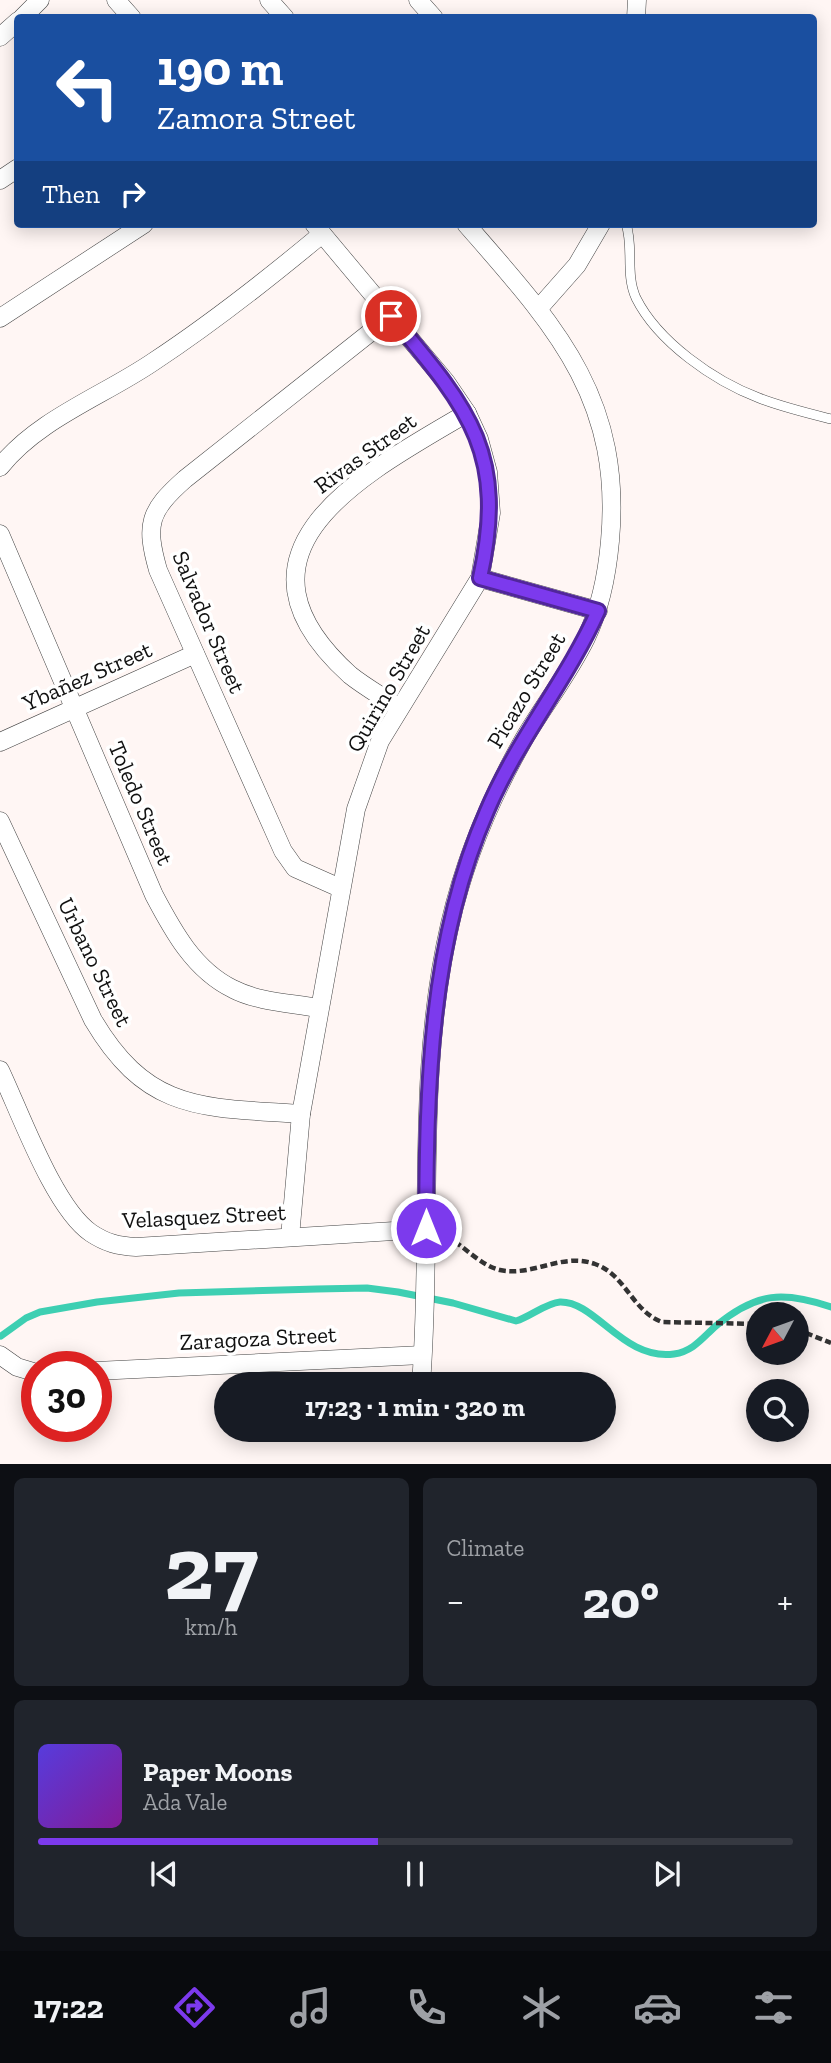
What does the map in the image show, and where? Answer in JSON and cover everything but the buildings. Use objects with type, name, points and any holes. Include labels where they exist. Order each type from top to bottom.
[{"type":"street","points":[[26,14],[40,0]]},
{"type":"street","points":[[116,0],[128,14]]},
{"type":"street","points":[[270,0],[282,14]]},
{"type":"street","points":[[418,0],[430,14]]},
{"type":"street","points":[[0,37],[14,25]]},
{"type":"street","points":[[0,318],[138,228]]},
{"type":"street","name":"Picazo Street","points":[[421,1372],[432,1028],[450,923],[466,866],[506,772],[585,641],[598,611],[607,565],[613,510],[609,459],[598,415],[580,369],[539,308],[469,228]]},
{"type":"street","points":[[539,308],[577,265],[599,228]]},
{"type":"street","points":[[0,467],[21,444],[152,363],[270,276],[318,229]]},
{"type":"street","name":"Quirino Street","points":[[290,1237],[301,1114],[318,1008],[340,888],[365,778],[380,741],[480,578],[491,513],[488,472],[479,439],[467,413],[318,229]]},
{"type":"street","name":"Salvador Street","points":[[340,888],[295,868],[283,851],[158,570],[149,540],[151,518],[165,497],[391,316]]},
{"type":"street","name":"Rivas Street","points":[[399,708],[352,676],[323,648],[302,613],[294,573],[306,534],[331,506],[373,471],[467,413]]},
{"type":"street","name":"Toledo Street","points":[[0,534],[154,895],[184,945],[199,964],[233,989],[265,999],[318,1008]]},
{"type":"street","points":[[480,578],[598,611]]},
{"type":"street","name":"Ybañez Street","points":[[0,742],[195,654]]},
{"type":"street","name":"Urbano Street","points":[[0,821],[98,1029],[109,1047],[154,1100],[212,1108],[301,1114]]},
{"type":"street","name":"Velasquez Street","points":[[0,1070],[53,1184],[82,1224],[113,1245],[136,1247],[426,1228]]},
{"type":"street","name":"Zaragoza Street","points":[[112,1370],[422,1354]]},
{"type":"street","points":[[0,1355],[21,1368]]},
{"type":"lane","points":[[626,228],[629,274],[636,297],[668,338],[712,373],[758,398],[831,419]]},
{"type":"path","points":[[426,1228],[458,1243],[496,1269],[511,1272],[579,1259],[598,1265],[613,1273],[648,1317],[662,1322],[746,1324]]},
{"type":"path","points":[[809,1334],[831,1343]]},
{"type":"waterway","points":[[1,1336],[26,1318],[40,1312],[97,1302],[179,1293],[367,1288],[453,1303],[516,1321],[555,1303],[573,1304],[640,1349],[656,1354],[674,1354],[693,1347],[731,1314],[758,1301],[799,1298],[831,1307]]},
{"type":"route","points":[[391,316],[446,382],[467,413],[479,439],[488,472],[491,513],[480,578],[598,611],[585,641],[539,715],[486,811],[466,866],[450,923],[432,1028],[426,1228]]}]
